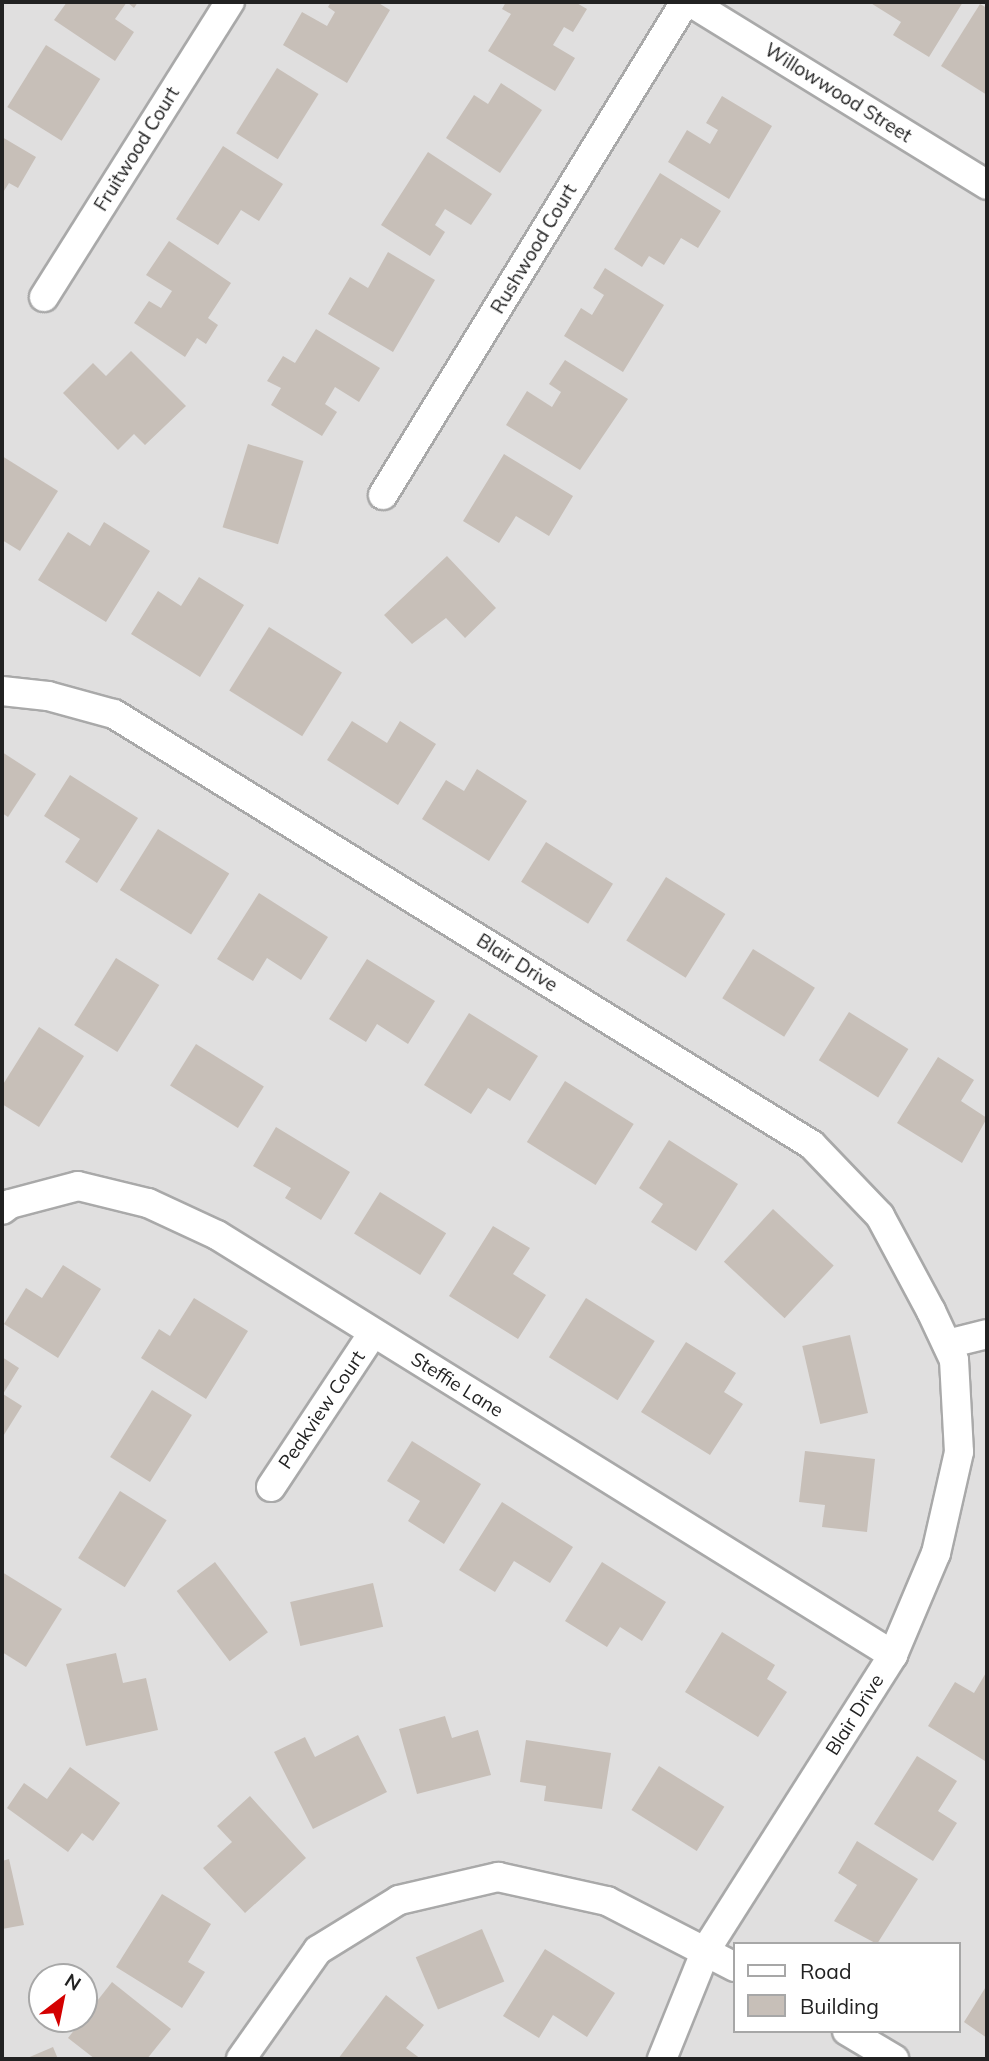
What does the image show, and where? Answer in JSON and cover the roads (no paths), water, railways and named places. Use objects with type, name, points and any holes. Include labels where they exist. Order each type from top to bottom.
[{"type":"street","name":"Fruitwood Court","points":[[44,297],[230,2]]},
{"type":"street","name":"Willowwood Street","points":[[687,2],[987,185]]},
{"type":"street","name":"Rushwood Court","points":[[383,495],[687,2]]},
{"type":"street","name":"Blair Drive","points":[[2,691],[48,696],[114,714],[812,1145],[880,1216],[947,1344],[954,1360],[959,1452],[936,1553],[893,1655],[706,1950],[662,2059]]},
{"type":"street","name":"Steffie Lane","points":[[2,1210],[10,1204],[78,1186],[148,1203],[217,1236],[893,1655]]},
{"type":"street","name":"Peakview Court","points":[[271,1487],[373,1333]]},
{"type":"street","points":[[947,1344],[987,1334]]},
{"type":"street","points":[[241,2059],[318,1951],[399,1899],[498,1877],[607,1901],[734,1965]]},
{"type":"street","points":[[850,2033],[894,2059]]}]
